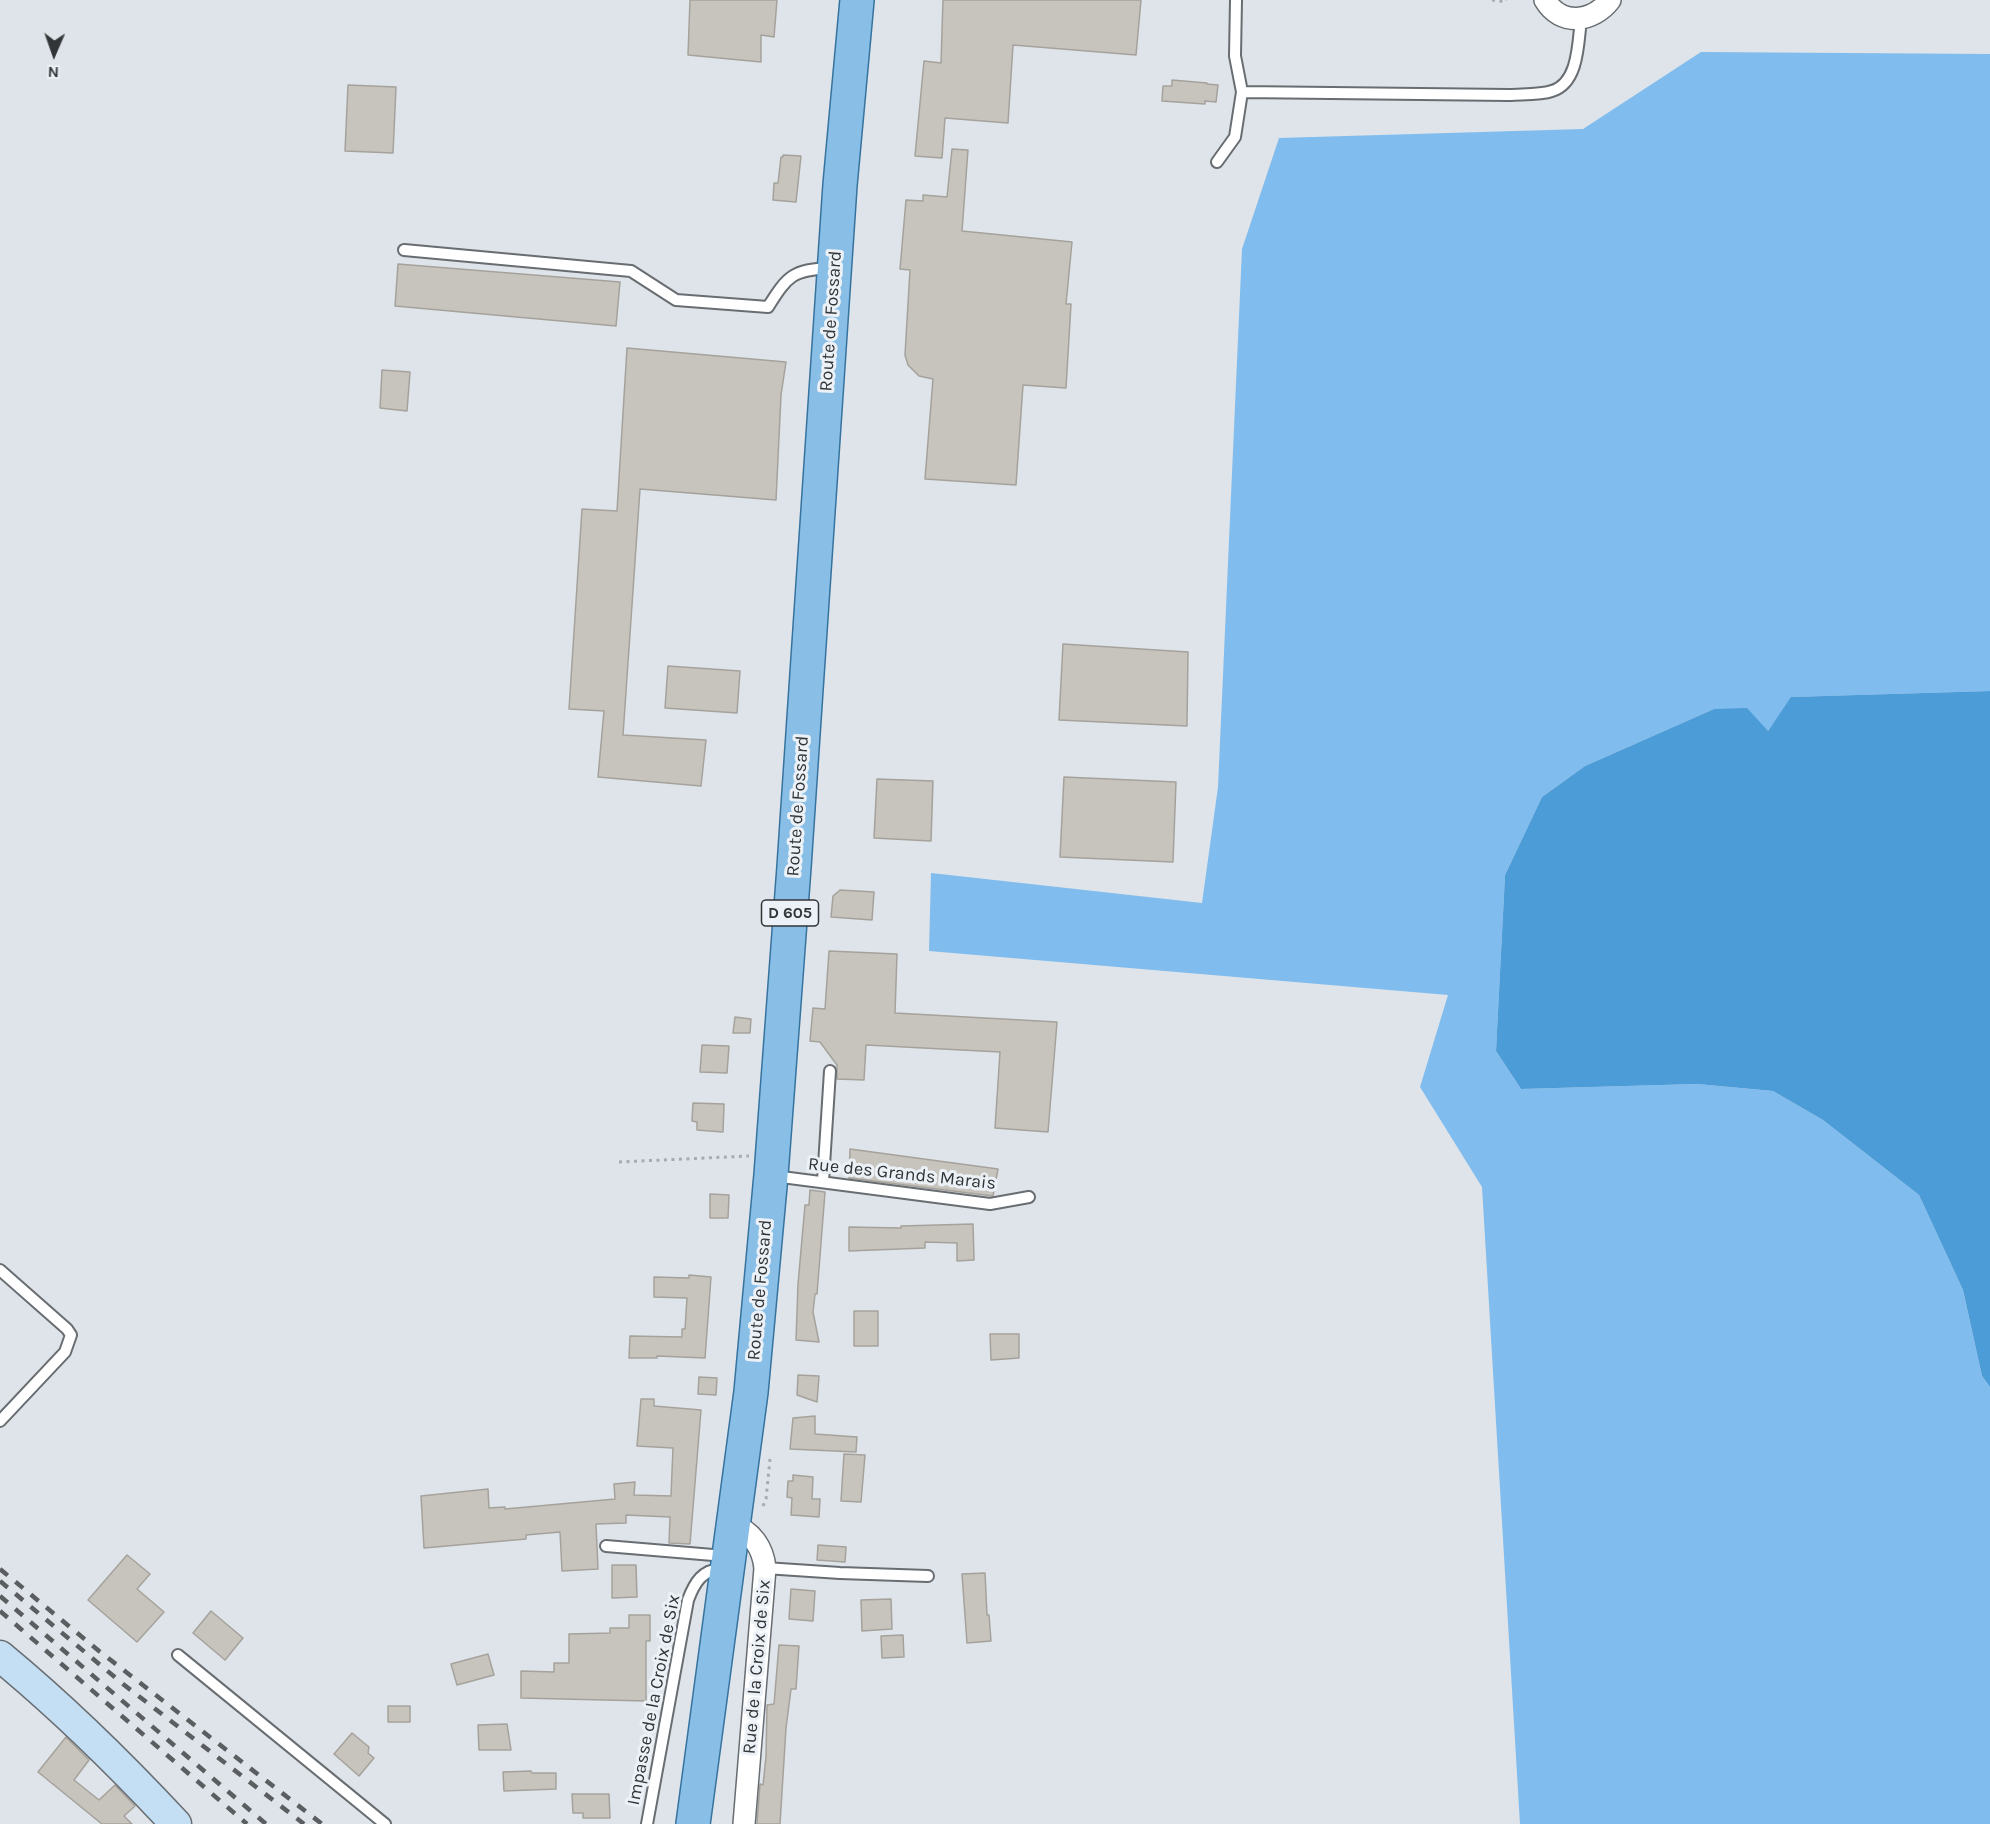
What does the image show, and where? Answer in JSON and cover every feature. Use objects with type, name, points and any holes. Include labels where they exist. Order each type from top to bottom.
[{"type":"main road","name":"Route de Fossard","points":[[693,1824],[751,1392],[771,1165],[840,185],[857,0]]},
{"type":"street","points":[[1545,0],[1557,14],[1581,19],[1604,9],[1610,0]]},
{"type":"street","name":"Rue de la Croix de Six","points":[[732,1525],[744,1529],[751,1535],[764,1554],[765,1568],[744,1824]]},
{"type":"street","points":[[0,1656],[37,1686],[124,1768],[176,1824]]},
{"type":"lane","points":[[1217,162],[1235,137],[1242,92],[1235,56],[1236,0]]},
{"type":"lane","points":[[1242,92],[1509,95],[1552,91],[1565,84],[1572,74],[1581,19]]},
{"type":"lane","points":[[405,250],[631,271],[676,300],[768,307],[783,283],[802,270],[835,268]]},
{"type":"lane","points":[[824,1181],[830,1071]]},
{"type":"lane","name":"Rue des Grands Marais","points":[[771,1165],[824,1181],[990,1204],[1029,1197]]},
{"type":"lane","points":[[0,1270],[71,1335],[65,1352],[2,1426]]},
{"type":"lane","points":[[606,1546],[727,1563]]},
{"type":"lane","name":"Impasse de la Croix de Six","points":[[647,1824],[688,1600],[694,1586],[705,1573],[727,1563]]},
{"type":"lane","points":[[765,1568],[840,1574],[927,1576]]},
{"type":"lane","points":[[178,1655],[385,1824]]},
{"type":"path","points":[[1492,0],[1505,2],[1506,0]]},
{"type":"path","points":[[619,1162],[771,1165]]},
{"type":"shaded area","points":[[1701,52],[1990,54],[1990,691],[1792,697],[1768,731],[1714,709],[1585,766],[1542,797],[1505,875],[1496,1051],[1521,1089],[1697,1084],[1773,1091],[1823,1120],[1919,1195],[1963,1290],[1982,1376],[1990,1387],[1990,1824],[1520,1824],[1482,1187],[1420,1087],[1448,995],[929,951],[931,873],[1202,903],[1218,787],[1242,249],[1279,138],[1583,129]]},
{"type":"shaded area","points":[[1990,691],[1990,1387],[1982,1376],[1963,1290],[1919,1195],[1823,1120],[1773,1091],[1697,1084],[1521,1089],[1496,1051],[1505,875],[1542,797],[1585,766],[1714,709],[1747,708],[1768,731],[1791,697]]},
{"type":"building","points":[[690,0],[777,0],[774,37],[761,35],[761,62],[688,55]]},
{"type":"building","points":[[943,0],[1141,0],[1136,55],[1013,45],[1008,123],[945,118],[942,158],[915,156],[924,61],[941,63]]},
{"type":"building","points":[[1172,80],[1218,85],[1216,102],[1205,101],[1205,104],[1162,101],[1163,86],[1172,86]]},
{"type":"building","points":[[348,85],[396,87],[393,153],[345,151]]},
{"type":"building","points":[[952,149],[968,150],[962,231],[1072,242],[1066,304],[1071,304],[1066,388],[1023,385],[1016,485],[925,479],[933,379],[919,376],[908,365],[905,355],[910,270],[900,269],[906,200],[923,201],[923,195],[947,197]]},
{"type":"building","points":[[783,155],[801,156],[796,202],[773,200],[774,183],[778,183]]},
{"type":"building","points":[[398,264],[620,282],[616,326],[395,306]]},
{"type":"building","points":[[627,348],[786,362],[781,395],[776,500],[640,489],[623,735],[706,740],[701,786],[598,777],[604,711],[569,709],[582,509],[617,511]]},
{"type":"building","points":[[382,370],[410,372],[407,411],[380,408]]},
{"type":"building","points":[[1063,644],[1188,652],[1187,726],[1059,720]]},
{"type":"building","points":[[668,666],[740,671],[737,713],[665,708]]},
{"type":"building","points":[[1064,777],[1176,782],[1173,862],[1060,857]]},
{"type":"building","points":[[877,779],[933,781],[931,841],[874,838]]},
{"type":"building","points":[[840,890],[874,892],[872,920],[831,917],[833,896]]},
{"type":"building","points":[[829,951],[897,954],[895,1013],[1057,1022],[1048,1132],[995,1128],[1000,1052],[866,1045],[864,1080],[837,1079],[837,1065],[820,1042],[810,1041],[813,1008],[825,1009]]},
{"type":"building","points":[[735,1017],[751,1019],[750,1033],[733,1033]]},
{"type":"building","points":[[702,1045],[729,1046],[727,1073],[700,1072]]},
{"type":"building","points":[[693,1103],[724,1104],[723,1132],[697,1130],[697,1122],[692,1121]]},
{"type":"building","points":[[850,1149],[998,1169],[993,1196],[849,1178]]},
{"type":"building","points":[[810,1190],[825,1192],[817,1294],[815,1294],[813,1312],[819,1342],[796,1340],[805,1205],[809,1205]]},
{"type":"building","points":[[710,1194],[729,1195],[728,1218],[710,1218]]},
{"type":"building","points":[[973,1224],[974,1260],[957,1261],[957,1243],[925,1242],[925,1248],[849,1251],[849,1227],[901,1228],[901,1226]]},
{"type":"building","points":[[689,1275],[711,1277],[705,1358],[657,1356],[657,1358],[629,1358],[630,1336],[682,1337],[682,1329],[685,1329],[687,1298],[654,1297],[654,1277],[689,1278]]},
{"type":"building","points":[[854,1311],[878,1311],[878,1346],[854,1346]]},
{"type":"building","points":[[990,1334],[1019,1334],[1019,1358],[991,1360]]},
{"type":"building","points":[[798,1375],[819,1376],[817,1402],[797,1395]]},
{"type":"building","points":[[699,1377],[717,1378],[716,1395],[698,1394]]},
{"type":"building","points":[[641,1399],[654,1399],[654,1406],[701,1410],[690,1544],[669,1543],[670,1517],[626,1515],[626,1523],[596,1524],[598,1569],[562,1571],[560,1532],[526,1535],[526,1539],[424,1548],[421,1496],[488,1489],[489,1508],[505,1507],[505,1509],[615,1499],[614,1484],[635,1482],[634,1495],[671,1496],[673,1448],[637,1446]]},
{"type":"building","points":[[815,1416],[815,1434],[857,1437],[856,1452],[790,1449],[793,1418]]},
{"type":"building","points":[[844,1454],[865,1455],[861,1502],[841,1501]]},
{"type":"building","points":[[793,1475],[813,1477],[812,1499],[820,1499],[819,1517],[791,1515],[792,1498],[787,1497],[788,1481],[793,1481]]},
{"type":"building","points":[[818,1545],[846,1547],[845,1562],[817,1560]]},
{"type":"building","points":[[127,1555],[150,1574],[137,1589],[164,1612],[137,1642],[88,1600]]},
{"type":"building","points":[[612,1565],[636,1565],[637,1597],[612,1598]]},
{"type":"building","points":[[985,1573],[991,1641],[967,1643],[962,1574]]},
{"type":"building","points":[[791,1589],[815,1591],[813,1621],[789,1619]]},
{"type":"building","points":[[891,1599],[892,1629],[862,1631],[861,1600]]},
{"type":"building","points":[[211,1611],[243,1638],[225,1660],[193,1633]]},
{"type":"building","points":[[629,1615],[650,1615],[650,1641],[646,1641],[646,1701],[521,1698],[521,1671],[554,1672],[554,1663],[569,1663],[569,1634],[610,1633],[610,1628],[629,1628]]},
{"type":"building","points":[[903,1635],[904,1657],[882,1658],[881,1636]]},
{"type":"building","points":[[779,1645],[799,1646],[796,1689],[791,1689],[786,1728],[780,1824],[757,1824],[760,1784],[763,1785],[766,1757],[767,1705],[774,1704]]},
{"type":"building","points":[[488,1654],[494,1675],[457,1685],[451,1664]]},
{"type":"building","points":[[388,1706],[410,1706],[410,1722],[388,1722]]},
{"type":"building","points":[[507,1724],[511,1750],[479,1750],[478,1725]]},
{"type":"building","points":[[352,1733],[369,1747],[368,1753],[374,1758],[359,1776],[334,1754]]},
{"type":"building","points":[[66,1737],[89,1760],[74,1780],[99,1800],[115,1785],[135,1806],[124,1816],[132,1824],[102,1824],[38,1772]]},
{"type":"building","points":[[531,1771],[532,1773],[556,1773],[556,1789],[504,1791],[503,1772]]},
{"type":"building","points":[[572,1794],[609,1794],[610,1818],[583,1818],[583,1813],[573,1813]]},
{"type":"railway","points":[[0,1569],[99,1651],[322,1824]]},
{"type":"railway","points":[[0,1581],[123,1684],[304,1824]]},
{"type":"railway","points":[[0,1596],[266,1824]]},
{"type":"railway","points":[[0,1611],[247,1824]]}]
